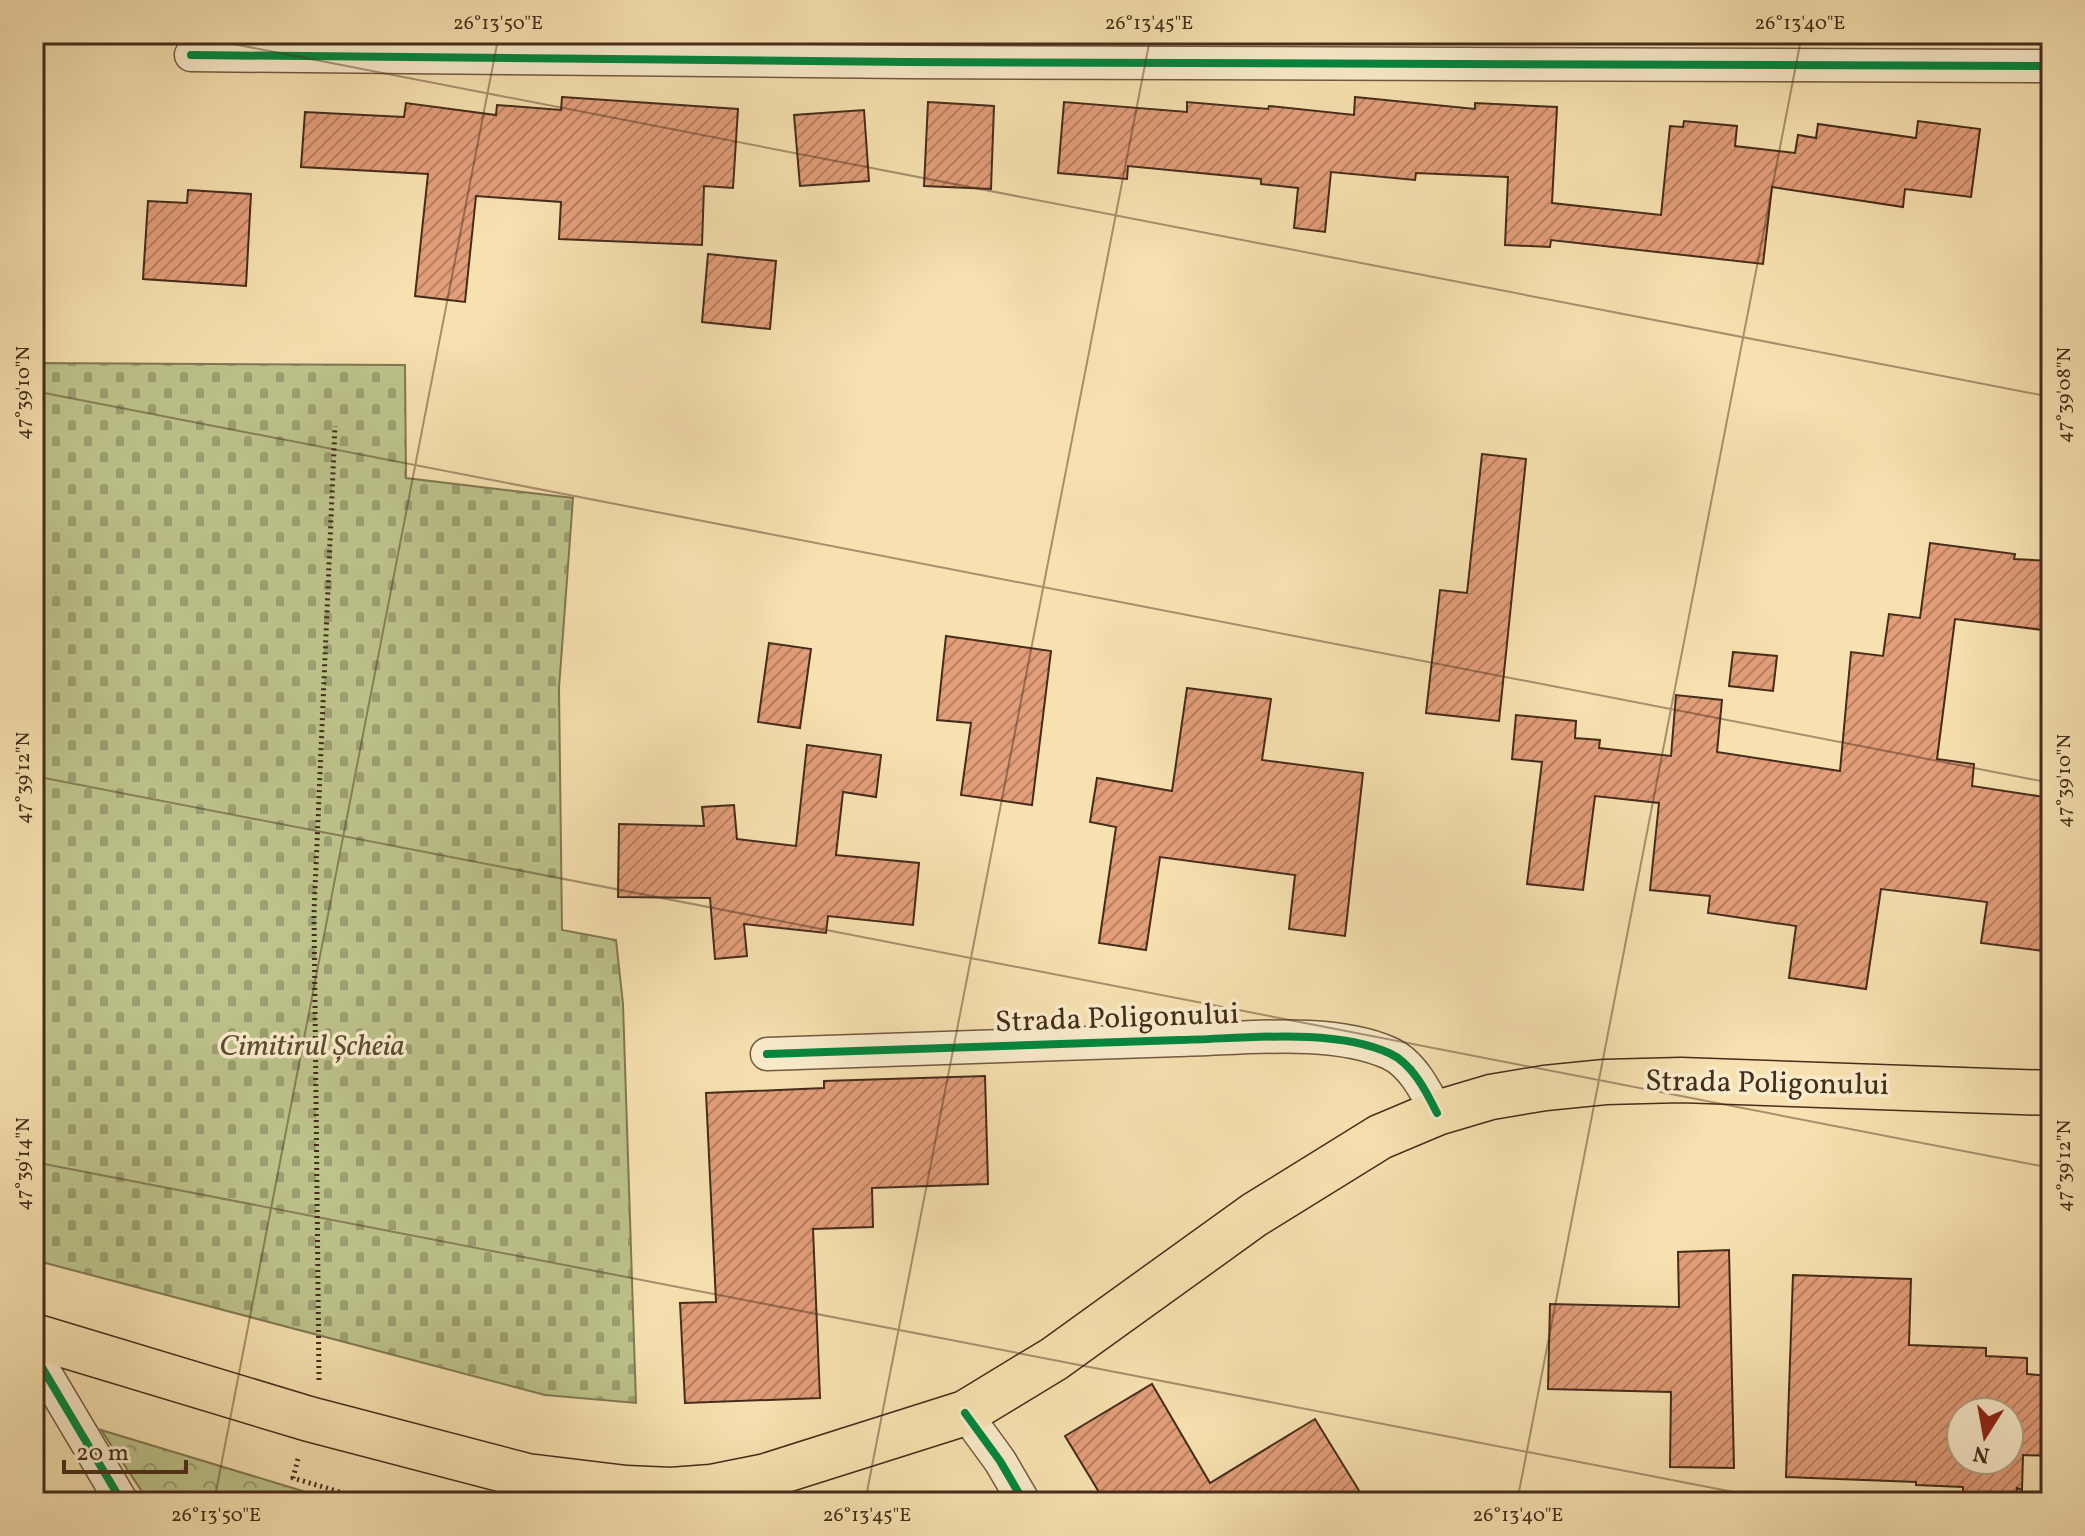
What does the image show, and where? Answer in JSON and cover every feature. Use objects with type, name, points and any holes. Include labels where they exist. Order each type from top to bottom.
[{"type":"main road","name":"Strada Poligonului","points":[[34,1336],[309,1419],[527,1476],[626,1488],[671,1490],[711,1487],[766,1476],[965,1413],[1054,1359],[1254,1215],[1380,1137],[1437,1113],[1491,1097],[1605,1082],[1681,1080],[2051,1093]]},
{"type":"street","points":[[191,55],[922,62],[2051,66]]},
{"type":"street","name":"Strada Poligonului","points":[[767,1054],[1278,1038],[1350,1039],[1392,1054],[1419,1080],[1437,1113]]},
{"type":"street","points":[[34,1354],[122,1502]]},
{"type":"street","points":[[965,1413],[1000,1461],[1024,1502]]},
{"type":"path","points":[[320,1381],[314,913],[335,426]]},
{"type":"path","points":[[293,1478],[373,1502]]},
{"type":"green space","name":"Cimitirul Șcheia","points":[[34,363],[405,365],[406,478],[573,498],[559,688],[562,930],[616,940],[623,1004],[636,1403],[545,1395],[34,1260]]},
{"type":"green space","points":[[101,1430],[339,1502],[149,1502]]},
{"type":"building","points":[[562,97],[738,109],[733,188],[704,186],[702,245],[559,239],[561,202],[476,196],[465,302],[415,296],[428,174],[301,167],[305,112],[404,117],[406,103],[496,115],[497,105],[561,110]]},
{"type":"building","points":[[1355,97],[1475,109],[1475,103],[1557,107],[1552,203],[1661,215],[1670,126],[1683,127],[1684,121],[1737,126],[1735,146],[1795,153],[1798,135],[1816,138],[1818,124],[1916,138],[1918,121],[1980,129],[1971,197],[1905,189],[1903,207],[1772,187],[1763,264],[1551,240],[1550,247],[1505,245],[1508,177],[1416,173],[1415,180],[1331,172],[1325,232],[1294,228],[1298,188],[1261,184],[1261,179],[1128,166],[1127,179],[1058,173],[1064,102],[1187,112],[1187,102],[1354,115]]},
{"type":"building","points":[[928,102],[994,106],[991,189],[924,186]]},
{"type":"building","points":[[864,110],[869,181],[800,186],[794,115]]},
{"type":"building","points":[[188,190],[251,194],[246,286],[143,279],[148,201],[187,203]]},
{"type":"building","points":[[708,254],[776,261],[770,329],[702,322]]},
{"type":"building","points":[[1482,454],[1526,459],[1499,721],[1426,713],[1440,590],[1467,593]]},
{"type":"building","points":[[1930,543],[2015,554],[2014,559],[2051,561],[2051,631],[1955,619],[1937,759],[1974,764],[1972,786],[2051,798],[2051,952],[1981,943],[1987,902],[1881,889],[1866,989],[1789,978],[1796,926],[1708,913],[1710,896],[1650,890],[1659,803],[1595,796],[1583,890],[1527,884],[1542,762],[1512,759],[1516,715],[1576,721],[1575,738],[1600,740],[1599,748],[1671,756],[1676,695],[1722,700],[1717,752],[1840,771],[1851,652],[1883,656],[1889,614],[1920,618]]},
{"type":"building","points":[[946,636],[1051,651],[1032,805],[961,795],[971,723],[937,720]]},
{"type":"building","points":[[769,643],[811,649],[800,728],[758,722]]},
{"type":"building","points":[[1733,652],[1777,656],[1773,691],[1729,686]]},
{"type":"building","points":[[1187,688],[1271,699],[1262,760],[1363,773],[1345,936],[1289,929],[1295,875],[1160,857],[1146,950],[1099,943],[1116,827],[1090,822],[1097,778],[1172,791]]},
{"type":"building","points":[[807,745],[881,755],[876,797],[843,792],[836,855],[919,863],[913,925],[828,916],[826,933],[744,924],[747,956],[715,959],[710,898],[618,897],[619,824],[704,826],[702,807],[734,805],[737,839],[796,846]]},
{"type":"building","points":[[985,1076],[988,1184],[872,1188],[873,1227],[813,1229],[820,1398],[685,1403],[680,1303],[716,1302],[706,1093],[824,1088],[824,1081]]},
{"type":"building","points":[[1729,1250],[1734,1468],[1670,1467],[1671,1392],[1548,1389],[1550,1304],[1679,1307],[1678,1252]]},
{"type":"building","points":[[1793,1275],[1911,1279],[1909,1345],[1986,1348],[1986,1356],[2027,1358],[2027,1374],[2051,1376],[2051,1456],[2025,1455],[2025,1396],[1945,1396],[1945,1476],[2022,1476],[2022,1490],[2017,1488],[2017,1502],[1963,1502],[1963,1487],[1916,1485],[1916,1482],[1786,1477]]},
{"type":"building","points":[[1152,1384],[1210,1483],[1315,1419],[1366,1502],[1105,1502],[1065,1436]]},
{"type":"cycle path","points":[[191,55],[906,62],[2051,66]]},
{"type":"cycle path","points":[[767,1054],[1313,1037],[1366,1045],[1389,1053],[1418,1078],[1437,1113]]},
{"type":"cycle path","points":[[34,1354],[122,1502]]},
{"type":"cycle path","points":[[965,1413],[1000,1461],[1024,1502]]}]
